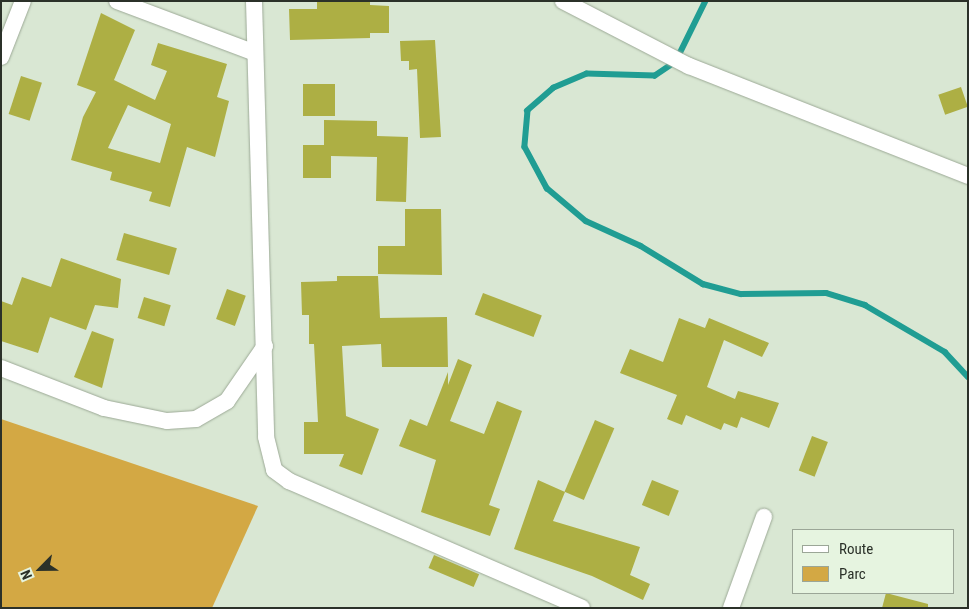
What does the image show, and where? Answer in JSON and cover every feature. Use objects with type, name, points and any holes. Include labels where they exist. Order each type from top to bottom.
[{"type":"street","points":[[1,57],[23,1]]},
{"type":"street","points":[[116,1],[255,53]]},
{"type":"street","points":[[254,1],[265,346],[266,437],[274,470],[289,481],[582,608]]},
{"type":"street","points":[[562,1],[688,66],[968,176]]},
{"type":"street","points":[[1,368],[104,408],[168,421],[196,419],[227,401],[265,346]]},
{"type":"street","points":[[731,608],[764,517]]},
{"type":"green space","points":[[1,419],[258,506],[212,608],[1,608]]},
{"type":"building","points":[[370,1],[370,5],[389,6],[389,33],[370,33],[370,38],[290,40],[289,9],[317,9],[317,2]]},
{"type":"building","points":[[101,13],[135,30],[114,80],[155,100],[167,71],[151,65],[158,43],[227,64],[217,97],[229,101],[215,157],[187,147],[170,207],[149,201],[152,192],[110,180],[112,172],[71,160],[83,117],[96,92],[77,85]],"holes":[[[128,105],[171,124],[160,163],[108,148]]]},
{"type":"building","points":[[435,40],[441,137],[420,138],[417,69],[409,70],[409,61],[401,61],[400,41]]},
{"type":"building","points":[[21,76],[42,83],[30,121],[9,114]]},
{"type":"building","points":[[303,84],[335,84],[335,116],[303,116]]},
{"type":"building","points":[[961,87],[968,107],[945,115],[938,95]]},
{"type":"building","points":[[324,120],[377,121],[377,136],[408,137],[406,202],[376,201],[377,157],[331,156],[331,178],[303,178],[303,145],[324,145]]},
{"type":"building","points":[[405,209],[441,209],[442,275],[378,274],[378,246],[405,246]]},
{"type":"building","points":[[124,233],[177,248],[169,275],[116,260]]},
{"type":"building","points":[[61,258],[121,279],[118,308],[95,305],[86,330],[50,317],[38,353],[1,341],[1,301],[12,305],[22,277],[51,287]]},
{"type":"building","points":[[337,276],[378,276],[380,318],[447,317],[448,367],[382,367],[381,344],[342,346],[346,416],[379,429],[362,475],[339,466],[344,454],[304,454],[304,422],[318,422],[314,344],[309,344],[309,315],[302,315],[301,282],[337,281]]},
{"type":"building","points":[[227,289],[246,296],[235,326],[216,319]]},
{"type":"building","points":[[483,293],[542,316],[534,337],[475,314]]},
{"type":"building","points":[[144,297],[171,305],[164,326],[138,318]]},
{"type":"building","points":[[679,318],[705,328],[709,318],[769,343],[762,357],[724,340],[707,387],[735,399],[738,391],[779,403],[769,428],[741,417],[737,428],[724,423],[721,430],[686,415],[682,425],[667,419],[677,395],[620,373],[630,349],[663,362]]},
{"type":"building","points":[[92,331],[114,339],[102,388],[74,377]]},
{"type":"building","points":[[458,359],[472,365],[450,421],[484,434],[497,401],[522,411],[489,505],[500,509],[490,536],[421,512],[436,460],[399,446],[410,419],[427,426],[448,372],[448,385]]},
{"type":"building","points":[[595,420],[614,428],[584,500],[565,492]]},
{"type":"building","points":[[812,436],[828,442],[815,477],[799,471]]},
{"type":"building","points":[[538,480],[565,492],[553,521],[640,547],[630,575],[650,584],[643,600],[592,576],[514,549]]},
{"type":"building","points":[[652,480],[679,491],[669,516],[642,505]]},
{"type":"building","points":[[434,555],[479,574],[474,587],[429,568]]},
{"type":"building","points":[[886,594],[928,604],[928,608],[882,608]]},
{"type":"waterway","points":[[706,1],[676,62],[655,76],[587,74],[554,88],[528,111],[525,147],[547,188],[586,221],[641,246],[703,284],[741,294],[826,293],[865,305],[945,352],[968,377]]}]
